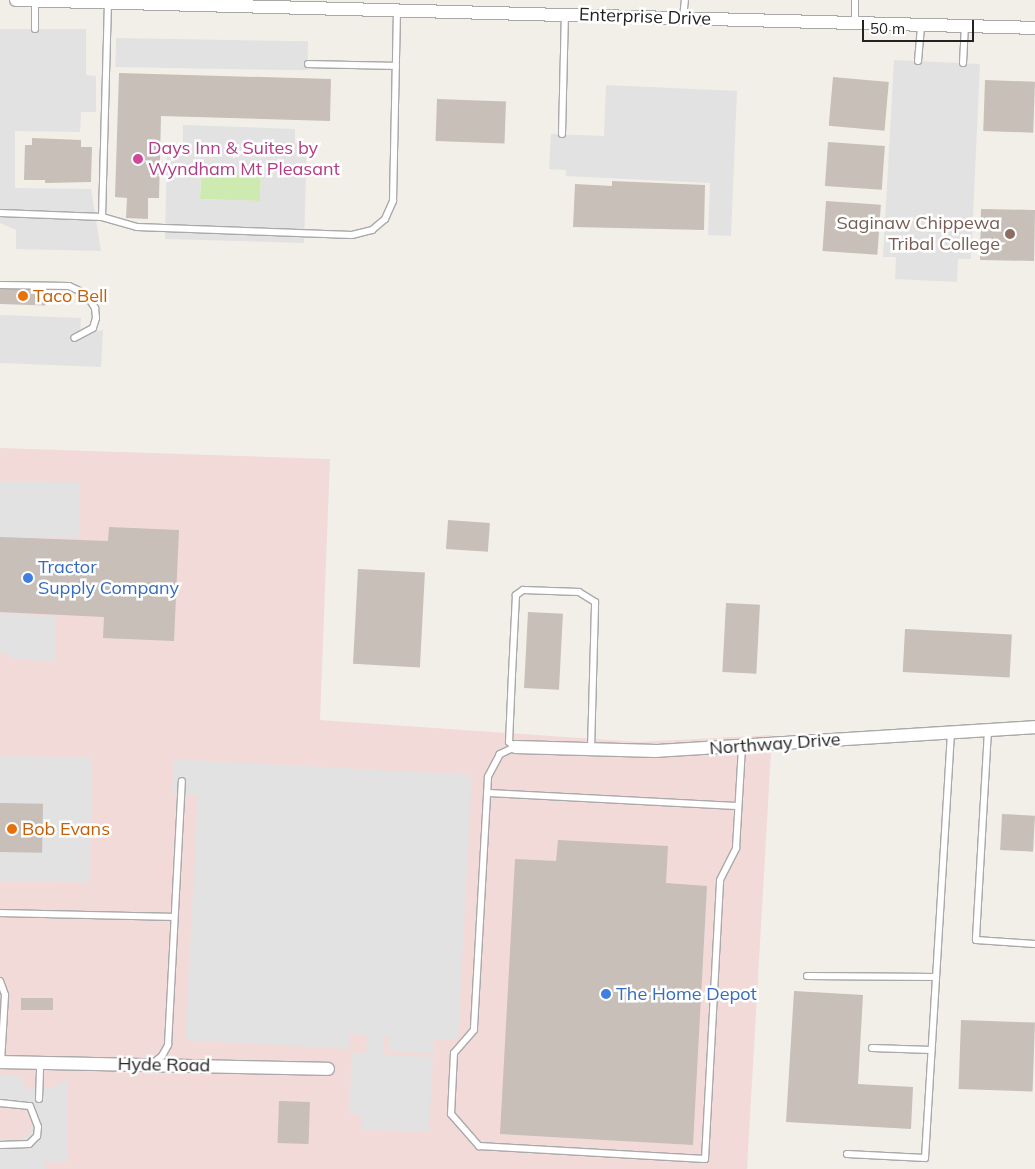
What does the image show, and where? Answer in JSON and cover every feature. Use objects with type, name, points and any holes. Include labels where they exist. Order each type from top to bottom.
[{"type":"street","name":"Enterprise Drive","points":[[16,0],[1035,28]]},
{"type":"street","name":"Northway Drive","points":[[515,748],[656,751],[742,748],[1035,727]]},
{"type":"street","name":"Hyde Road","points":[[1,1062],[328,1069]]},
{"type":"lane","points":[[35,0],[35,29]]},
{"type":"lane","points":[[683,18],[685,0]]},
{"type":"lane","points":[[855,0],[855,23]]},
{"type":"lane","points":[[102,217],[108,3]]},
{"type":"lane","points":[[0,213],[102,217],[137,227],[352,234],[372,230],[385,219],[393,202],[397,10]]},
{"type":"lane","points":[[562,134],[565,15]]},
{"type":"lane","points":[[918,61],[921,25]]},
{"type":"lane","points":[[963,63],[965,26]]},
{"type":"lane","points":[[308,64],[396,66]]},
{"type":"lane","points":[[0,285],[69,286],[86,294],[95,308],[96,318],[93,328],[74,338]]},
{"type":"lane","points":[[591,749],[594,602],[579,592],[523,590],[516,594],[512,664],[509,742],[515,748],[500,754],[493,764],[487,793],[474,1030],[454,1054],[451,1114],[479,1146],[705,1159],[720,880],[736,848],[742,748]]},
{"type":"lane","points":[[988,730],[976,940],[1035,944]]},
{"type":"lane","points":[[847,1154],[925,1158],[951,732]]},
{"type":"lane","points":[[150,1064],[162,1056],[168,1045],[182,781]]},
{"type":"lane","points":[[487,793],[738,806]]},
{"type":"lane","points":[[0,914],[174,917]]},
{"type":"lane","points":[[807,976],[936,977]]},
{"type":"lane","points":[[0,981],[5,995],[1,1062]]},
{"type":"lane","points":[[872,1048],[932,1050]]},
{"type":"lane","points":[[39,1099],[40,1063]]},
{"type":"lane","points":[[0,1103],[30,1106],[38,1127],[37,1136],[29,1144],[0,1144]]},
{"type":"shaded area","points":[[0,29],[86,29],[86,75],[96,76],[96,112],[81,112],[80,132],[15,131],[15,188],[91,189],[101,251],[16,249],[16,230],[0,223]]},
{"type":"shaded area","points":[[116,38],[308,41],[307,70],[115,67]]},
{"type":"shaded area","points":[[894,60],[980,64],[971,259],[958,259],[957,282],[895,279],[896,257],[883,257]]},
{"type":"shaded area","points":[[606,85],[737,91],[731,236],[708,235],[710,183],[566,176],[566,170],[549,169],[551,134],[604,136]]},
{"type":"shaded area","points":[[183,125],[295,129],[295,143],[307,143],[304,243],[165,239],[167,147],[183,148]],"holes":[[[201,173],[261,175],[260,201],[200,199]]]},
{"type":"shaded area","points":[[0,315],[81,318],[80,335],[103,330],[101,367],[0,363]]},
{"type":"shaded area","points":[[0,448],[330,459],[320,720],[638,742],[772,735],[747,1169],[0,1169]]},
{"type":"shaded area","points":[[0,481],[80,482],[79,538],[0,537]]},
{"type":"shaded area","points":[[0,613],[56,616],[55,662],[14,659],[0,651]]},
{"type":"shaded area","points":[[0,756],[92,758],[90,883],[0,881]]},
{"type":"shaded area","points":[[174,759],[472,775],[458,1040],[434,1039],[433,1053],[389,1051],[390,1037],[384,1036],[383,1055],[433,1057],[429,1132],[361,1129],[362,1115],[349,1114],[352,1053],[366,1053],[367,1035],[350,1034],[349,1049],[185,1040],[198,796],[172,794]]},
{"type":"shaded area","points":[[0,1075],[20,1076],[26,1089],[53,1087],[68,1080],[67,1162],[43,1162],[47,1169],[0,1169],[0,1140],[18,1140],[28,1136],[34,1124],[30,1112],[22,1107],[0,1106]]},
{"type":"green space","points":[[201,173],[261,175],[260,201],[200,199]]},
{"type":"building","name":"Days Inn & Suites by Wyndham Mt Pleasant","points":[[119,73],[331,79],[330,121],[161,116],[159,198],[148,198],[148,219],[126,218],[127,198],[115,197]]},
{"type":"building","points":[[833,77],[889,82],[885,131],[829,126]]},
{"type":"building","points":[[985,80],[1035,82],[1033,133],[983,131]]},
{"type":"building","points":[[437,99],[506,101],[504,143],[436,141]]},
{"type":"building","points":[[32,138],[81,140],[81,147],[92,147],[91,182],[45,183],[45,180],[24,180],[25,145],[32,145]]},
{"type":"building","points":[[828,142],[885,146],[882,190],[825,186]]},
{"type":"building","points":[[612,181],[705,185],[704,230],[573,227],[575,184],[612,186]]},
{"type":"building","points":[[826,201],[881,205],[877,255],[823,251]]},
{"type":"building","points":[[981,209],[1035,210],[1034,261],[980,260]]},
{"type":"building","name":"Taco Bell","points":[[0,286],[46,288],[45,306],[0,304]]},
{"type":"building","points":[[448,520],[490,523],[488,552],[446,549]]},
{"type":"building","points":[[109,527],[179,530],[174,641],[103,638],[104,617],[0,612],[0,537],[108,541]]},
{"type":"building","points":[[358,569],[425,573],[420,667],[353,664]]},
{"type":"building","points":[[726,603],[760,605],[756,674],[722,672]]},
{"type":"building","points":[[528,612],[563,614],[559,690],[524,688]]},
{"type":"building","points":[[905,629],[1012,635],[1010,678],[903,672]]},
{"type":"building","points":[[0,803],[43,804],[42,853],[0,852]]},
{"type":"building","points":[[1002,814],[1035,816],[1033,852],[1000,850]]},
{"type":"building","points":[[558,840],[668,846],[666,883],[707,886],[693,1145],[500,1134],[515,859],[556,861]]},
{"type":"building","points":[[794,991],[863,995],[858,1084],[913,1087],[911,1129],[786,1122]]},
{"type":"building","points":[[21,998],[53,998],[53,1010],[21,1010]]},
{"type":"building","points":[[961,1020],[1035,1023],[1033,1092],[959,1089]]},
{"type":"building","points":[[279,1101],[310,1102],[309,1144],[278,1143]]},
{"type":"place","name":"Days Inn & Suites by Wyndham Mt Pleasant","points":[[138,159]]},
{"type":"place","name":"Saginaw Chippewa Tribal College","points":[[1010,234]]},
{"type":"place","name":"Taco Bell","points":[[23,296]]},
{"type":"place","name":"Tractor Supply Company","points":[[28,578]]},
{"type":"place","name":"Bob Evans","points":[[12,829]]},
{"type":"place","name":"The Home Depot","points":[[606,994]]}]
